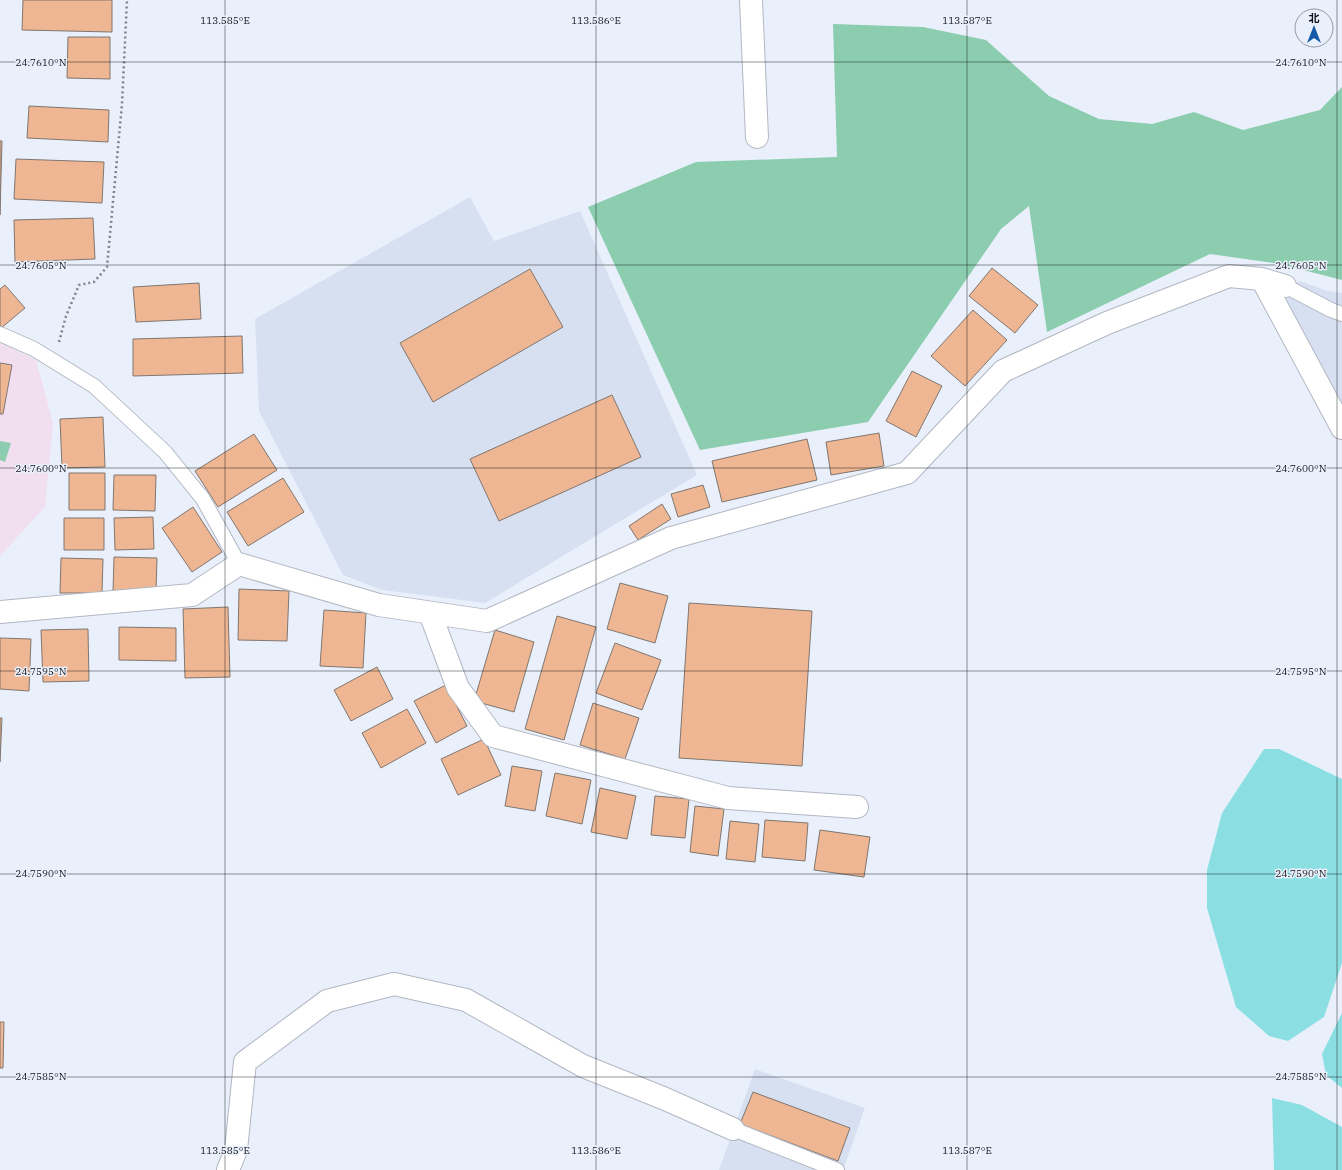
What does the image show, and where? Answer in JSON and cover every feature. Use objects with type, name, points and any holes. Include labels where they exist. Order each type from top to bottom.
[{"type":"street","points":[[751,0],[757,137]]},
{"type":"street","points":[[0,612],[192,595],[240,564],[379,605],[487,621],[671,538],[907,472],[1003,371],[1107,323],[1229,276],[1262,278],[1285,286]]},
{"type":"street","points":[[1262,278],[1342,428]]},
{"type":"street","points":[[430,613],[458,688],[493,736],[728,798],[857,807]]},
{"type":"street","points":[[228,1170],[236,1150],[245,1062],[327,1002],[394,984],[466,1000],[583,1066],[663,1098],[733,1129]]},
{"type":"lane","points":[[1285,286],[1331,310],[1342,314]]},
{"type":"lane","points":[[0,334],[34,349],[94,386],[165,452],[203,499],[240,564]]},
{"type":"lane","points":[[733,1129],[837,1170]]},
{"type":"path","points":[[50,359],[59,344],[66,316],[79,285],[94,282],[107,267],[122,104],[127,0]]},
{"type":"shaded area","points":[[470,197],[494,241],[580,211],[697,475],[485,603],[382,590],[343,575],[259,411],[255,319]]},
{"type":"shaded area","points":[[1300,281],[1327,291],[1342,293],[1342,422],[1270,292]]},
{"type":"shaded area","points":[[0,342],[36,360],[53,423],[45,507],[0,556]]},
{"type":"shaded area","points":[[755,1069],[865,1108],[843,1170],[719,1170]]},
{"type":"green space","points":[[833,24],[923,27],[986,40],[1049,96],[1099,119],[1152,124],[1194,112],[1243,130],[1320,110],[1342,87],[1342,280],[1280,264],[1210,254],[1047,332],[1029,206],[1001,229],[868,422],[700,450],[588,207],[696,162],[837,157]]},
{"type":"green space","points":[[0,441],[11,443],[5,462],[0,460]]},
{"type":"water","points":[[1264,749],[1279,749],[1342,779],[1342,963],[1324,1017],[1288,1041],[1269,1036],[1236,1007],[1207,908],[1207,870],[1222,813]]},
{"type":"water","points":[[1342,1013],[1342,1088],[1326,1075],[1322,1054]]},
{"type":"water","points":[[1272,1098],[1302,1105],[1342,1127],[1342,1170],[1274,1170]]},
{"type":"building","points":[[23,0],[112,0],[112,32],[22,30]]},
{"type":"building","points":[[68,37],[110,37],[110,79],[67,78]]},
{"type":"building","points":[[29,106],[109,110],[108,142],[27,138]]},
{"type":"building","points":[[0,141],[2,141],[0,215]]},
{"type":"building","points":[[16,159],[104,162],[102,203],[14,199]]},
{"type":"building","points":[[93,218],[95,259],[15,262],[14,220]]},
{"type":"building","points":[[992,268],[1038,305],[1015,333],[969,296]]},
{"type":"building","points":[[530,269],[563,327],[433,402],[400,343]]},
{"type":"building","points":[[199,283],[201,319],[136,322],[133,287]]},
{"type":"building","points":[[5,285],[25,308],[0,329],[0,289]]},
{"type":"building","points":[[973,310],[1007,340],[965,386],[931,356]]},
{"type":"building","points":[[242,336],[243,373],[133,376],[133,339]]},
{"type":"building","points":[[0,363],[12,365],[3,414],[0,414]]},
{"type":"building","points":[[912,371],[942,386],[916,437],[886,421]]},
{"type":"building","points":[[612,395],[641,457],[499,521],[470,459]]},
{"type":"building","points":[[103,417],[105,467],[62,468],[60,419]]},
{"type":"building","points":[[879,433],[884,466],[831,475],[826,442]]},
{"type":"building","points":[[254,434],[277,470],[218,507],[195,471]]},
{"type":"building","points":[[807,439],[817,480],[722,502],[712,461]]},
{"type":"building","points":[[69,473],[105,473],[105,510],[69,510]]},
{"type":"building","points":[[114,475],[156,475],[155,511],[113,510]]},
{"type":"building","points":[[283,478],[304,512],[248,546],[227,512]]},
{"type":"building","points":[[703,485],[710,507],[678,517],[671,494]]},
{"type":"building","points":[[662,504],[671,519],[638,540],[629,526]]},
{"type":"building","points":[[193,507],[222,552],[192,572],[162,528]]},
{"type":"building","points":[[153,517],[154,549],[115,550],[114,518]]},
{"type":"building","points":[[64,518],[104,518],[104,550],[64,550]]},
{"type":"building","points":[[114,557],[157,558],[156,592],[113,591]]},
{"type":"building","points":[[61,558],[103,559],[102,593],[60,593]]},
{"type":"building","points":[[620,583],[668,596],[655,643],[607,629]]},
{"type":"building","points":[[239,589],[289,591],[287,641],[238,640]]},
{"type":"building","points":[[689,603],[812,611],[802,766],[679,758]]},
{"type":"building","points":[[228,607],[230,677],[185,678],[183,609]]},
{"type":"building","points":[[324,610],[366,613],[363,668],[320,666]]},
{"type":"building","points":[[557,616],[596,627],[564,740],[525,729]]},
{"type":"building","points":[[119,627],[176,628],[176,661],[119,660]]},
{"type":"building","points":[[88,629],[89,681],[43,682],[41,630]]},
{"type":"building","points":[[495,630],[534,642],[514,712],[474,701]]},
{"type":"building","points":[[0,638],[31,639],[29,691],[0,689]]},
{"type":"building","points":[[615,643],[661,660],[642,710],[596,693]]},
{"type":"building","points":[[377,667],[393,699],[351,721],[334,690]]},
{"type":"building","points":[[446,685],[467,726],[436,743],[414,701]]},
{"type":"building","points":[[593,703],[639,718],[625,759],[580,745]]},
{"type":"building","points":[[407,709],[426,743],[381,768],[362,733]]},
{"type":"building","points":[[0,718],[2,718],[0,762]]},
{"type":"building","points":[[484,739],[501,775],[458,795],[441,759]]},
{"type":"building","points":[[512,766],[542,771],[535,811],[505,806]]},
{"type":"building","points":[[555,773],[591,780],[582,824],[546,816]]},
{"type":"building","points":[[600,788],[636,796],[627,839],[591,832]]},
{"type":"building","points":[[655,796],[689,799],[685,838],[651,835]]},
{"type":"building","points":[[695,806],[724,809],[718,856],[690,852]]},
{"type":"building","points":[[765,820],[808,823],[805,861],[762,857]]},
{"type":"building","points":[[730,821],[759,824],[755,862],[726,859]]},
{"type":"building","points":[[820,830],[870,837],[864,877],[814,870]]},
{"type":"building","points":[[0,1022],[4,1022],[3,1068],[0,1068]]},
{"type":"building","points":[[753,1092],[850,1128],[838,1161],[740,1124]]}]
